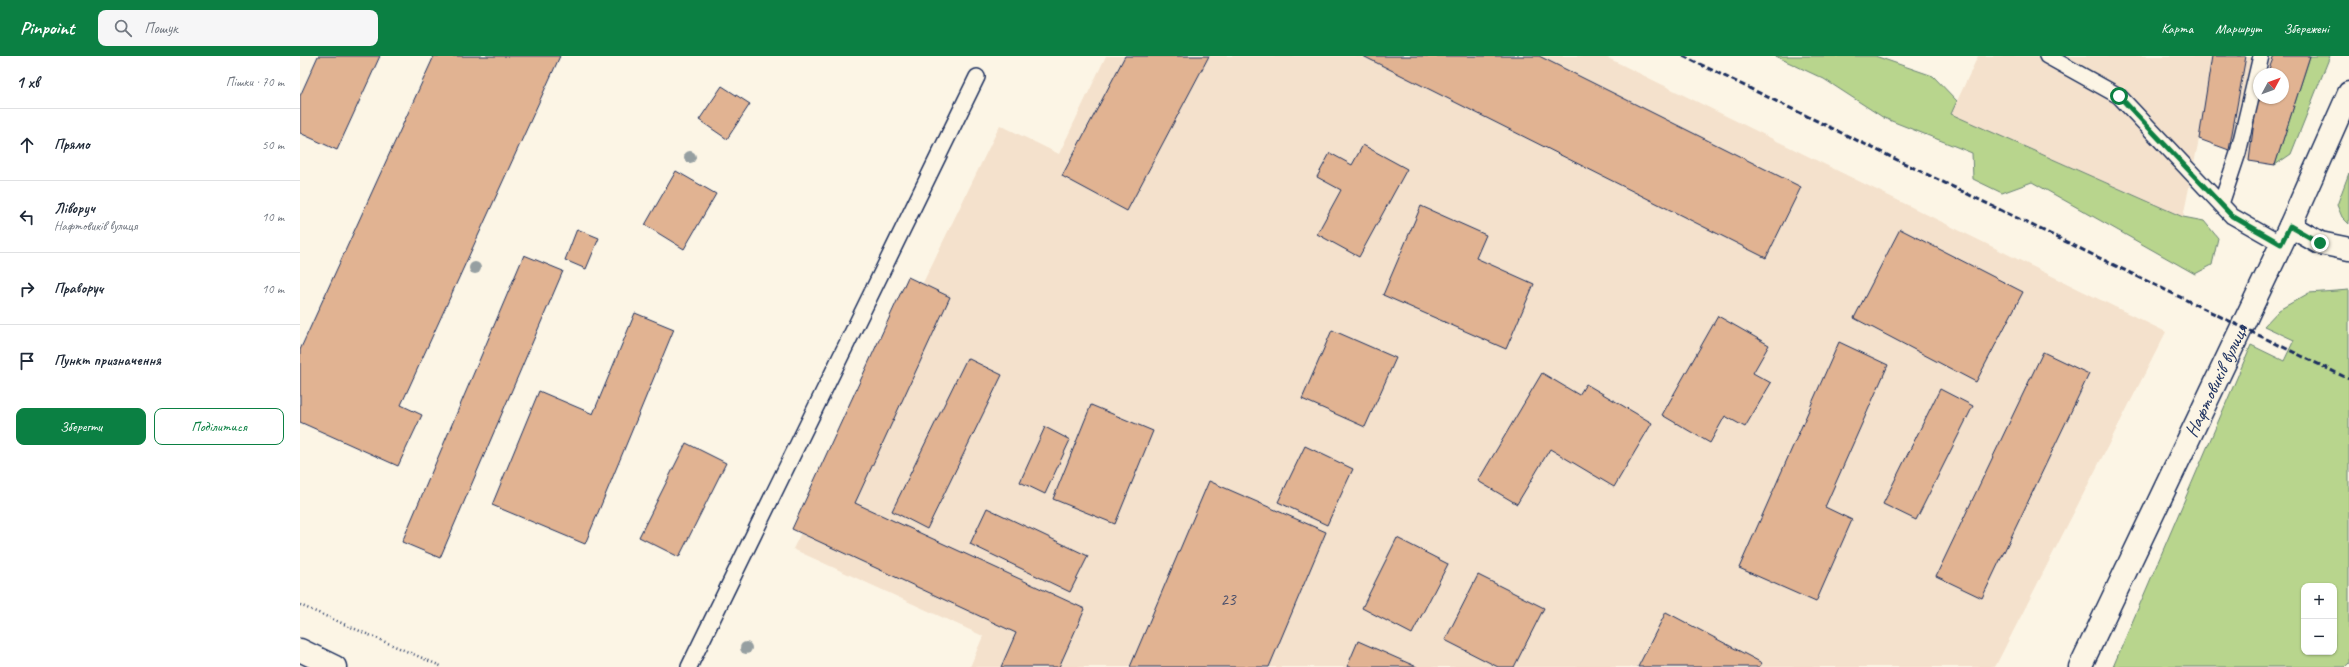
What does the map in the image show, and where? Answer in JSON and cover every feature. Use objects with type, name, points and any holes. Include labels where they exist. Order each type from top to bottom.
[{"type":"street","name":"Нафтовиків вулиця","points":[[2080,667],[2090,657],[2349,94]]},
{"type":"street","points":[[2285,235],[2349,249]]},
{"type":"street","points":[[300,650],[335,667]]},
{"type":"lane","points":[[2047,56],[2119,96],[2232,216],[2285,235]]},
{"type":"lane","points":[[2221,204],[2238,153],[2260,56]]},
{"type":"lane","points":[[689,667],[977,77]]},
{"type":"path","points":[[300,605],[443,667]]},
{"type":"shaded area","points":[[1106,56],[1604,56],[2166,332],[1995,667],[970,667],[983,636],[793,549],[1000,125],[1059,154]]},
{"type":"shaded area","points":[[1978,56],[2310,56],[2275,165],[2249,161],[2238,153],[2199,139],[2183,217],[1951,114]]},
{"type":"green space","points":[[1775,56],[1875,56],[1933,76],[1957,101],[1951,114],[2183,217],[2204,221],[2218,238],[2212,265],[2195,274],[2032,182],[2002,193],[1973,179],[1972,153],[1884,118],[1824,79]]},
{"type":"green space","points":[[2310,56],[2330,56],[2291,154],[2275,165]]},
{"type":"green space","points":[[2349,173],[2349,224],[2342,217],[2337,205]]},
{"type":"green space","points":[[2349,290],[2349,663],[2345,667],[2113,667],[2251,345],[2284,361],[2294,340],[2264,326],[2279,310],[2309,293]]},
{"type":"building","points":[[318,56],[380,56],[337,150],[300,133],[300,96]]},
{"type":"building","points":[[434,56],[560,56],[401,405],[422,415],[398,466],[300,422],[300,350]]},
{"type":"building","points":[[1125,56],[1209,56],[1127,211],[1062,176]]},
{"type":"building","points":[[1363,56],[1539,56],[1801,187],[1766,258]]},
{"type":"building","points":[[2212,56],[2246,56],[2229,150],[2199,139]]},
{"type":"building","points":[[2274,56],[2310,56],[2275,165],[2249,161],[2257,104],[2289,104],[2289,68],[2269,68]]},
{"type":"building","points":[[722,86],[750,104],[727,139],[699,120]]},
{"type":"building","points":[[1363,145],[1407,169],[1359,257],[1317,234],[1341,190],[1317,177],[1330,153],[1352,165]]},
{"type":"building","points":[[676,171],[716,194],[684,249],[645,225]]},
{"type":"building","points":[[1421,206],[1486,235],[1476,258],[1534,284],[1506,349],[1383,295]]},
{"type":"building","points":[[577,229],[599,238],[586,269],[565,260]]},
{"type":"building","points":[[1900,229],[2023,292],[1976,382],[1854,318]]},
{"type":"building","points":[[524,255],[563,271],[440,558],[402,542]]},
{"type":"building","points":[[908,277],[950,297],[855,503],[1085,609],[1059,667],[1001,667],[1016,633],[792,529]]},
{"type":"building","points":[[635,313],[674,329],[585,544],[492,505],[539,391],[593,414]]},
{"type":"building","points":[[1718,316],[1769,345],[1753,373],[1771,383],[1745,427],[1725,416],[1710,443],[1662,415]]},
{"type":"building","points":[[1332,330],[1396,358],[1365,427],[1302,399]]},
{"type":"building","points":[[1839,342],[1888,365],[1825,507],[1852,520],[1816,602],[1739,568]]},
{"type":"building","points":[[2043,352],[2089,374],[1982,598],[1936,576]]},
{"type":"building","points":[[967,358],[1002,375],[927,529],[892,511]]},
{"type":"building","points":[[1542,373],[1579,395],[1586,384],[1652,423],[1614,487],[1550,449],[1517,504],[1478,481]]},
{"type":"building","points":[[1940,389],[1973,406],[1916,520],[1883,504]]},
{"type":"building","points":[[1091,405],[1153,431],[1115,524],[1053,499]]},
{"type":"building","points":[[1045,427],[1070,440],[1045,494],[1020,482]]},
{"type":"building","points":[[686,443],[726,463],[679,557],[639,537]]},
{"type":"building","points":[[1305,446],[1353,469],[1327,525],[1278,502]]},
{"type":"building","points":[[1209,481],[1326,532],[1269,667],[1130,667]]},
{"type":"building","points":[[987,508],[1088,556],[1070,592],[970,544]]},
{"type":"building","points":[[1397,538],[1448,564],[1412,634],[1362,608]]},
{"type":"building","points":[[1478,575],[1544,608],[1514,667],[1498,667],[1445,640]]},
{"type":"building","points":[[1666,612],[1762,663],[1759,667],[1638,667]]},
{"type":"building","points":[[1358,641],[1417,667],[1347,667]]},
{"type":"railway","points":[[1683,56],[2349,379]]},
{"type":"route","points":[[2119,96],[2232,216],[2281,244],[2290,226],[2320,243]]}]
